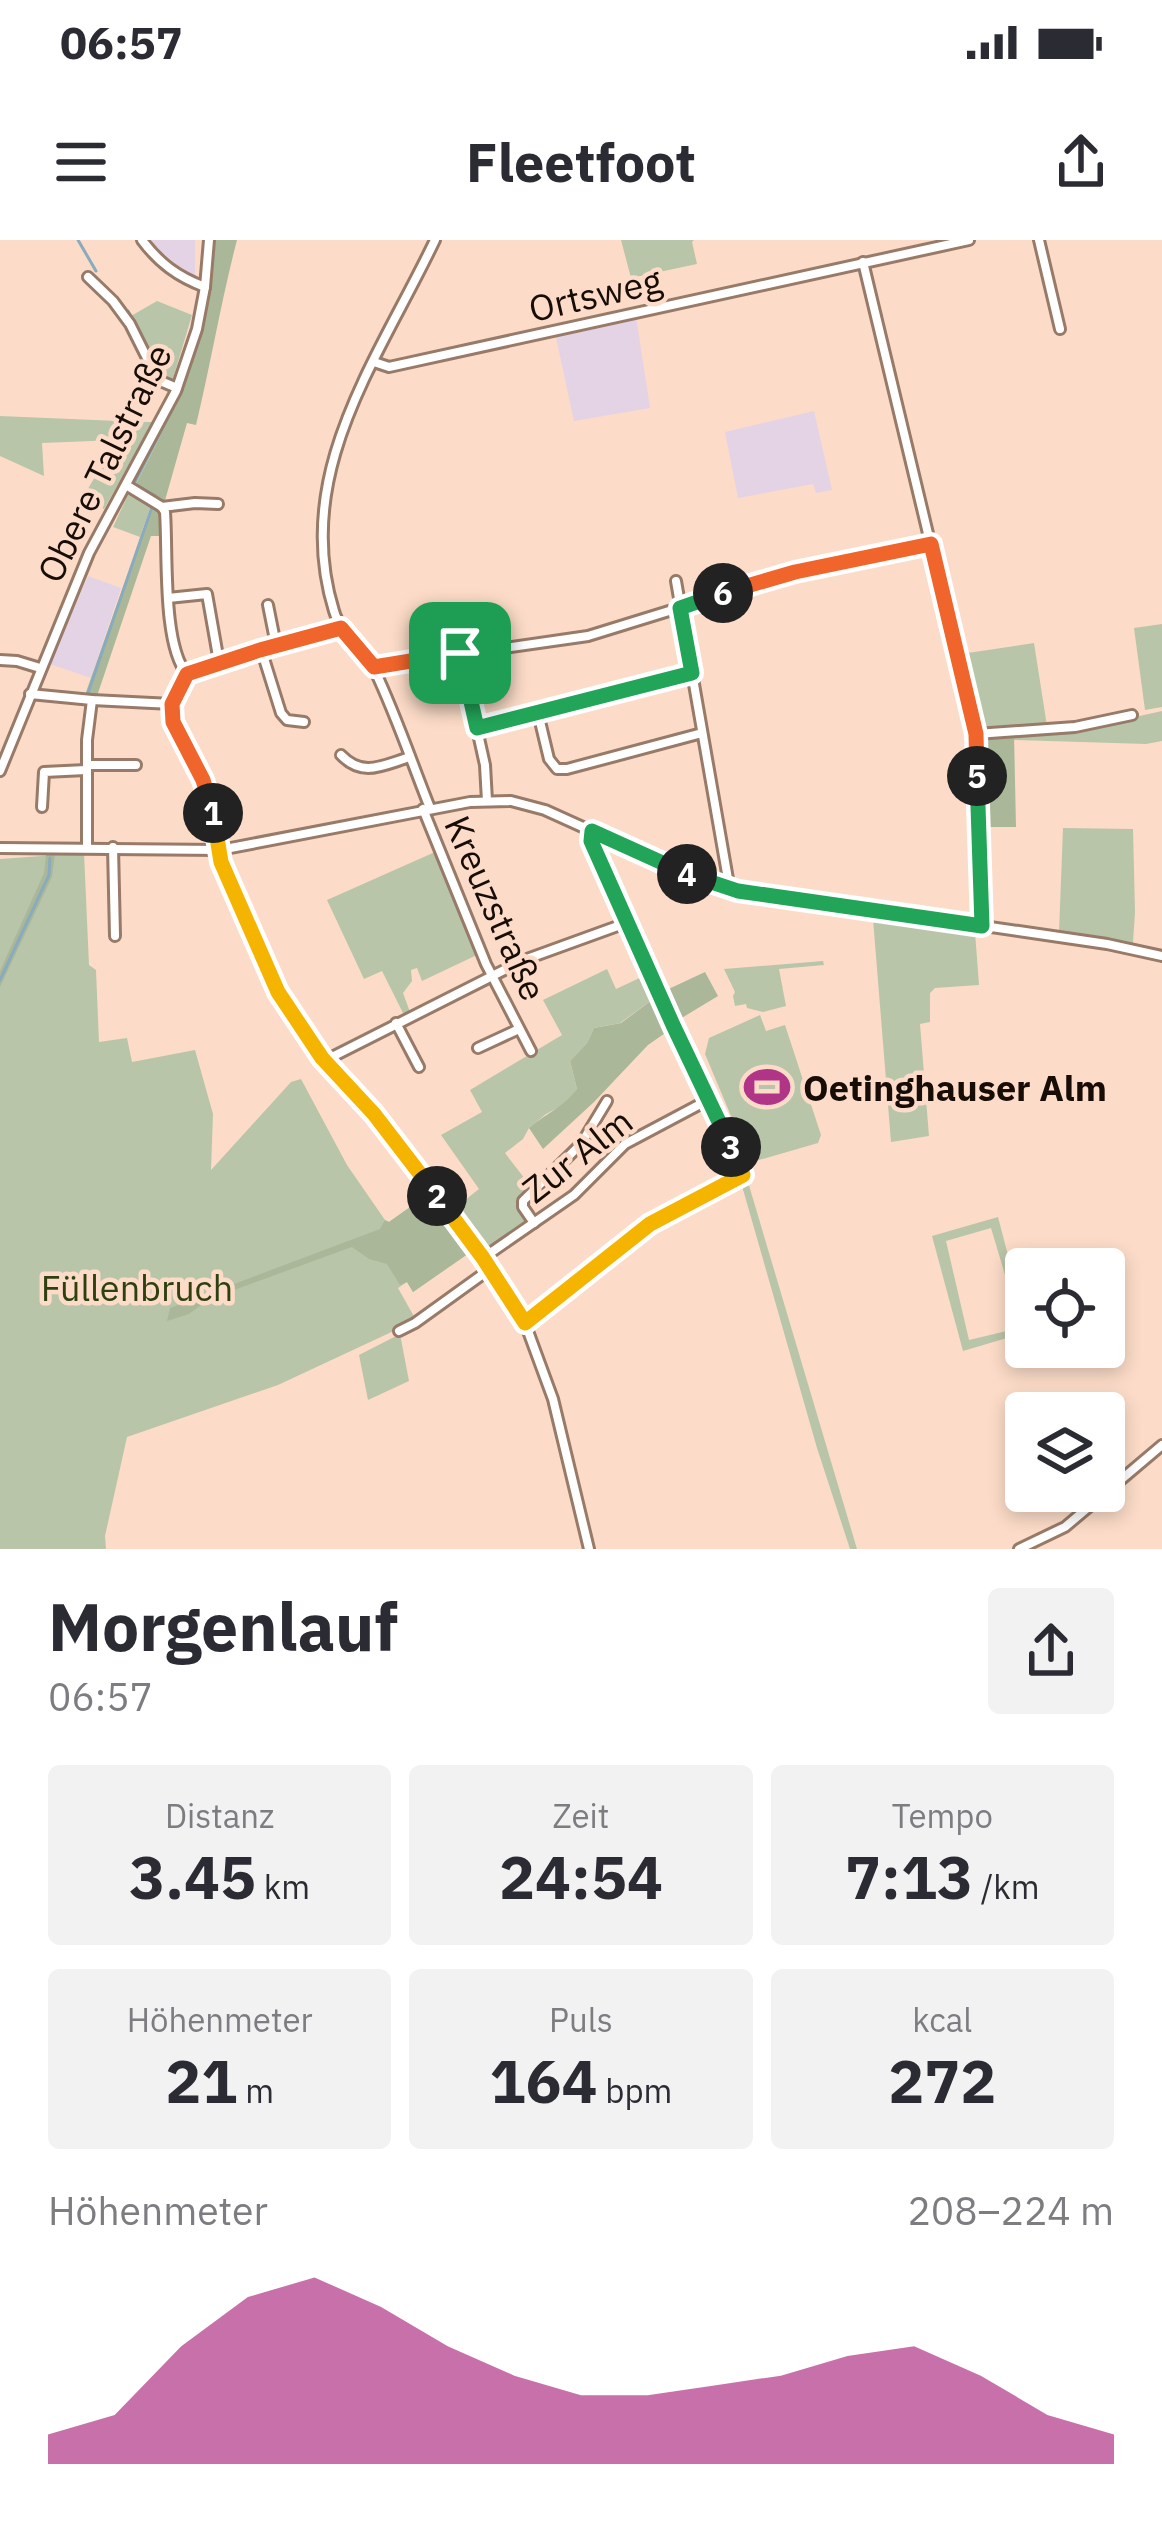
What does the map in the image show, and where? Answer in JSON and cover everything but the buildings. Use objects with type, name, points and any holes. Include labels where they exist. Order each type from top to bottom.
[{"type":"street","points":[[142,240],[160,263],[205,287]]},
{"type":"street","name":"Obere Talstraße","points":[[0,771],[89,554],[177,388],[196,329],[209,240]]},
{"type":"street","points":[[435,240],[352,401],[339,436],[323,509],[328,582],[341,628],[187,674],[172,704],[175,729],[209,797],[221,862],[278,992],[325,1061],[403,1151],[483,1258],[525,1323],[553,1399],[589,1549]]},
{"type":"street","points":[[897,240],[903,254]]},
{"type":"street","name":"Ortsweg","points":[[374,362],[389,367],[969,240]]},
{"type":"street","points":[[1040,240],[1060,328]]},
{"type":"street","points":[[863,262],[976,734],[982,926]]},
{"type":"street","points":[[88,277],[130,324],[158,380],[177,388]]},
{"type":"street","points":[[126,485],[162,507],[218,504]]},
{"type":"street","points":[[162,507],[167,598],[178,660],[187,674]]},
{"type":"street","points":[[374,667],[588,636],[795,572],[931,544]]},
{"type":"street","points":[[676,581],[728,879],[725,888]]},
{"type":"street","points":[[167,598],[207,594],[219,662]]},
{"type":"street","points":[[268,605],[276,645]]},
{"type":"street","name":"Kreuzstraße","points":[[341,628],[374,667],[492,976],[531,1052]]},
{"type":"street","points":[[260,650],[281,713],[290,721],[304,722]]},
{"type":"street","points":[[460,653],[485,765],[487,801]]},
{"type":"street","points":[[0,659],[40,668]]},
{"type":"street","points":[[477,728],[692,673]]},
{"type":"street","points":[[30,694],[172,704]]},
{"type":"street","points":[[87,848],[92,700]]},
{"type":"street","points":[[538,713],[549,759],[556,769],[702,733]]},
{"type":"street","points":[[976,734],[1075,727],[1132,715]]},
{"type":"street","points":[[0,730],[14,735]]},
{"type":"street","points":[[340,755],[362,769],[410,757]]},
{"type":"street","points":[[42,807],[44,772],[136,765]]},
{"type":"street","points":[[0,850],[220,850],[487,801],[529,805],[725,888],[1162,956]]},
{"type":"street","points":[[525,1323],[650,1224],[743,1175],[626,923],[591,841],[592,831]]},
{"type":"street","points":[[113,847],[116,936]]},
{"type":"street","points":[[325,1061],[524,960],[626,923]]},
{"type":"street","points":[[396,1023],[419,1067]]},
{"type":"street","name":"Kreuzstraße","points":[[478,1048],[519,1029]]},
{"type":"street","name":"Zur Alm","points":[[483,1258],[574,1195],[625,1144],[708,1100]]},
{"type":"street","points":[[534,1223],[523,1201],[581,1144],[607,1101]]},
{"type":"street","points":[[399,1331],[490,1269]]},
{"type":"street","points":[[1019,1549],[1065,1527],[1162,1445]]},
{"type":"shaded area","points":[[151,240],[195,240],[195,278],[162,254]]},
{"type":"shaded area","points":[[636,317],[650,408],[574,421],[555,333]]},
{"type":"shaded area","points":[[814,411],[832,490],[816,493],[813,484],[738,498],[725,432]]},
{"type":"shaded area","points":[[88,576],[121,588],[91,678],[50,664]]},
{"type":"green space","points":[[214,240],[237,240],[196,425],[187,423],[164,504],[135,486],[178,398],[200,337],[213,273]]},
{"type":"green space","points":[[621,240],[694,240],[697,264],[631,278]]},
{"type":"green space","points":[[157,301],[192,315],[172,382],[160,373],[131,316]]},
{"type":"green space","points":[[0,416],[153,422],[104,509],[82,499],[110,451],[131,447],[117,445],[117,440],[42,443],[44,476],[0,456]]},
{"type":"green space","points":[[128,495],[151,505],[140,537],[113,527]]},
{"type":"green space","points":[[151,508],[161,512],[161,536],[151,536],[97,696],[85,695]]},
{"type":"green space","points":[[1162,624],[1162,707],[1145,710],[1134,628]]},
{"type":"green space","points":[[1034,643],[1047,726],[979,731],[961,654]]},
{"type":"green space","points":[[1162,711],[1162,741],[1014,740],[1014,734],[1076,730]]},
{"type":"green space","points":[[1014,734],[1016,827],[982,827],[980,737]]},
{"type":"green space","points":[[1063,828],[1133,829],[1133,943],[1059,932]]},
{"type":"green space","points":[[435,852],[479,954],[422,981],[417,968],[411,970],[412,981],[403,993],[410,1012],[404,1015],[382,971],[364,979],[327,900]]},
{"type":"green space","name":"Füllenbruch","points":[[84,853],[89,965],[96,970],[99,1042],[127,1038],[132,1062],[195,1050],[213,1114],[211,1170],[291,1082],[301,1079],[347,1165],[385,1220],[389,1222],[427,1195],[472,1251],[413,1292],[407,1282],[398,1288],[413,1322],[278,1385],[127,1437],[106,1549],[0,1549],[0,859]]},
{"type":"green space","points":[[46,855],[55,855],[52,877],[0,987],[0,971],[44,873]]},
{"type":"green space","points":[[877,915],[972,929],[979,985],[935,988],[930,993],[930,1022],[920,1024],[929,1136],[891,1142],[873,919]]},
{"type":"green space","points":[[823,961],[824,965],[779,969],[786,1006],[763,1012],[746,1004],[735,1006],[735,992],[724,969]]},
{"type":"green space","points":[[607,969],[616,989],[646,975],[656,997],[620,1023],[594,1028],[570,1061],[577,1089],[567,1103],[546,1114],[505,1153],[532,1188],[517,1204],[529,1222],[487,1251],[455,1208],[479,1189],[441,1135],[482,1112],[470,1090],[562,1035],[543,1000]]},
{"type":"green space","points":[[705,972],[718,996],[675,1022],[660,993]]},
{"type":"green space","points":[[656,997],[671,1029],[648,1045],[543,1149],[529,1128],[577,1089],[570,1061],[594,1028],[621,1023]]},
{"type":"green space","points":[[760,1015],[766,1031],[785,1025],[821,1135],[818,1143],[759,1160],[747,1154],[705,1054],[709,1038]]},
{"type":"green space","points":[[740,1179],[748,1182],[857,1549],[850,1549],[817,1448]]},
{"type":"green space","points":[[427,1195],[472,1251],[413,1292],[407,1282],[400,1285],[387,1264],[352,1247],[209,1299],[189,1314],[167,1321],[170,1308],[380,1229],[385,1220],[389,1222]]},
{"type":"green space","points":[[998,1217],[1006,1248],[1005,1275],[991,1228],[946,1241],[969,1340],[1005,1331],[1005,1339],[963,1351],[932,1236]]},
{"type":"green space","points":[[400,1334],[409,1381],[368,1400],[359,1355]]},
{"type":"waterway","points":[[78,240],[96,271]]},
{"type":"waterway","points":[[128,311],[162,379]]},
{"type":"waterway","points":[[156,496],[134,484],[179,396]]},
{"type":"waterway","points":[[88,693],[152,507]]},
{"type":"waterway","points":[[0,980],[49,875],[50,858]]},
{"type":"place","name":"Oetinghauser Alm","points":[[767,1087]]},
{"type":"route","points":[[931,544],[976,734],[982,926],[725,888],[592,831],[591,841],[626,923],[743,1175],[650,1224],[525,1323],[483,1258],[374,1114],[322,1058],[278,992],[221,862],[209,797],[172,714],[187,674],[341,628],[374,667],[460,653],[477,728],[692,673],[680,608],[795,572],[931,544]]}]
